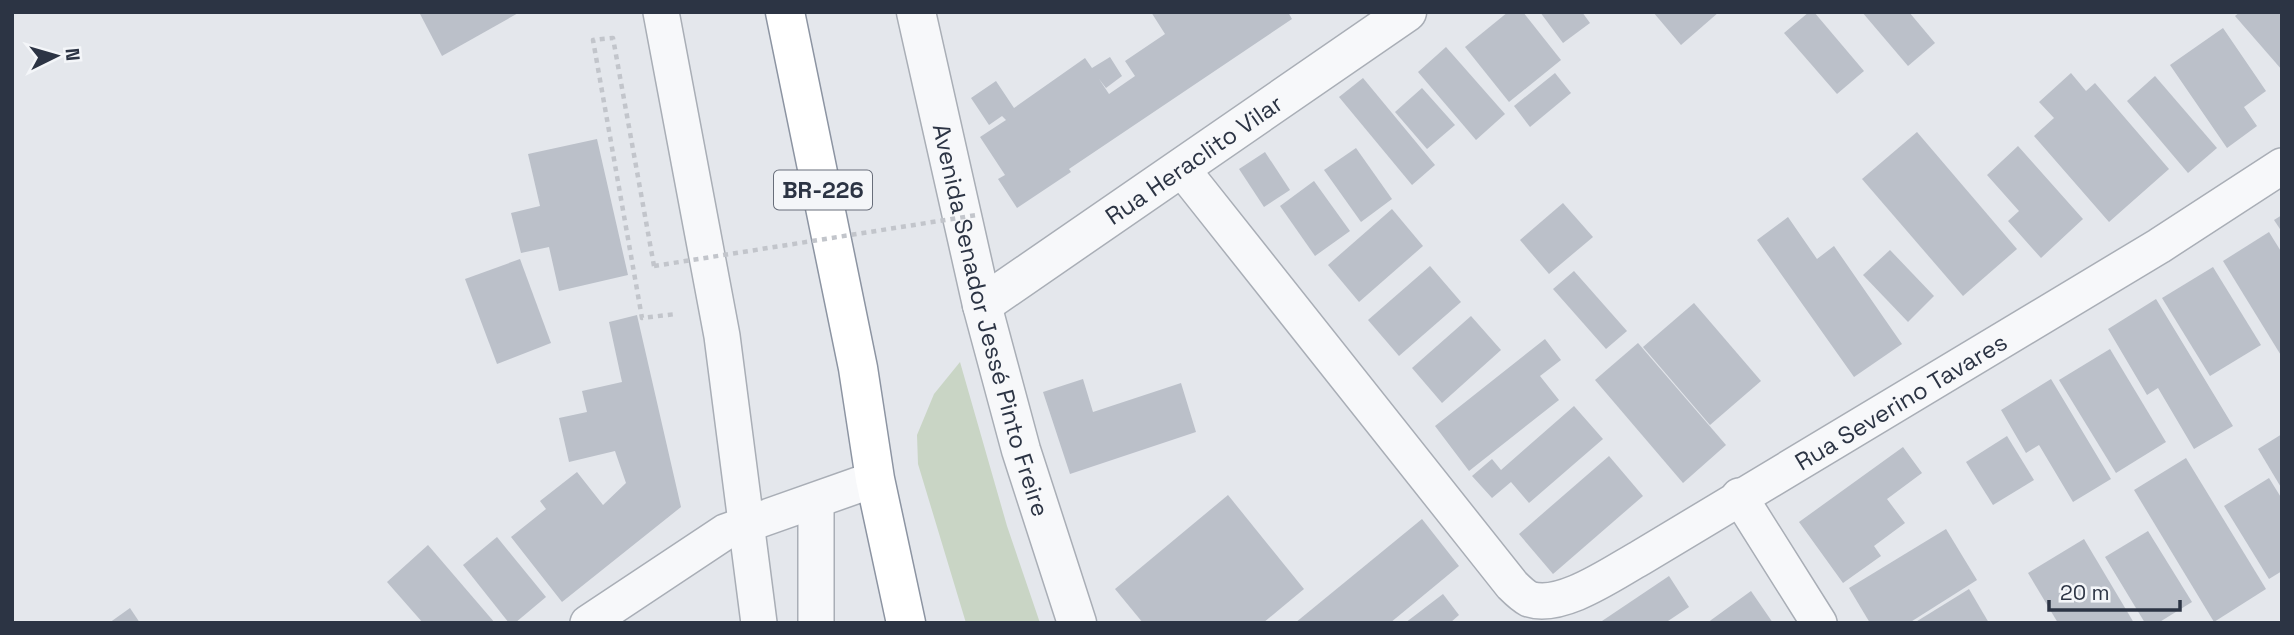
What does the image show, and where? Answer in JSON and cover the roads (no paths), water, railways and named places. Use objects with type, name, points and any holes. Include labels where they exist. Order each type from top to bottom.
[{"type":"highway","name":"BR-226","points":[[785,12],[855,355],[875,479],[906,623]]},
{"type":"street","points":[[661,12],[717,308],[759,623]]},
{"type":"street","name":"Avenida Senador Jessé Pinto Freire","points":[[916,12],[982,305],[1021,450],[1077,623]]},
{"type":"street","name":"Rua Heraclito Vilar","points":[[982,305],[1407,12]]},
{"type":"street","name":"Rua Severino Tavares","points":[[1181,168],[1513,585],[1528,598],[1542,601],[1573,593],[1640,558],[1739,496],[2159,246],[2282,166]]},
{"type":"street","points":[[588,623],[724,532],[875,479]]},
{"type":"street","points":[[1739,496],[1819,623]]},
{"type":"street","points":[[816,501],[816,623]]}]
